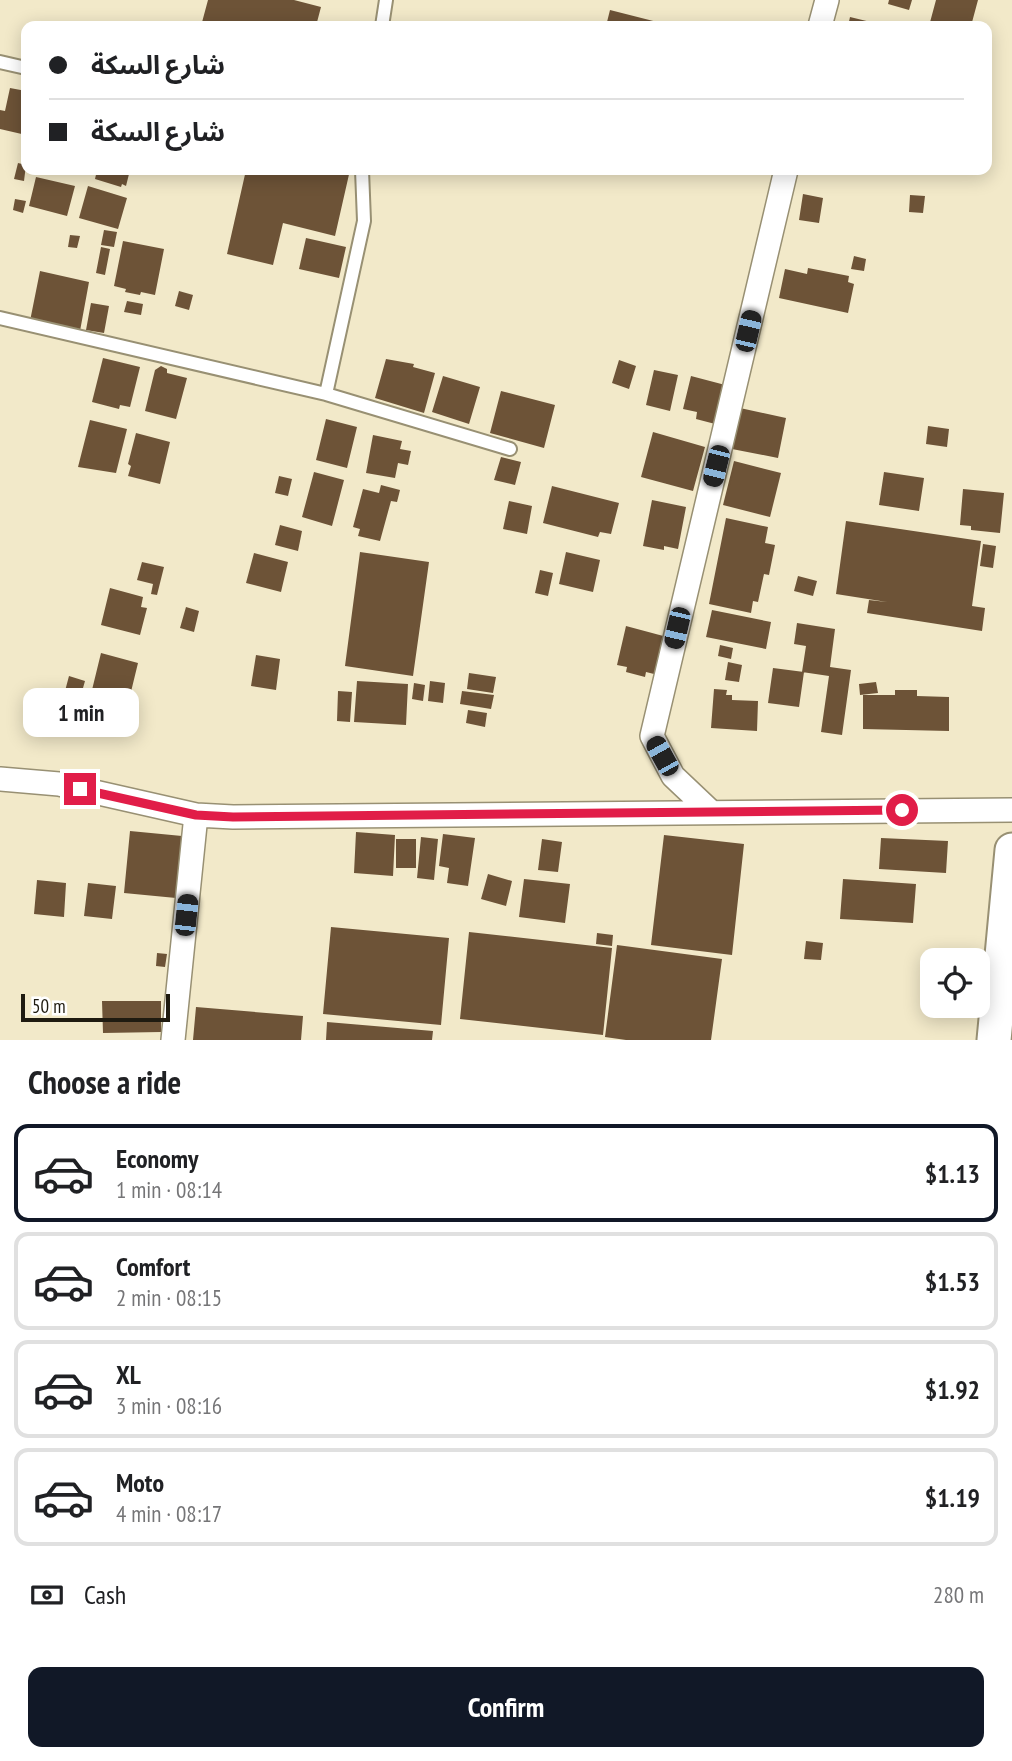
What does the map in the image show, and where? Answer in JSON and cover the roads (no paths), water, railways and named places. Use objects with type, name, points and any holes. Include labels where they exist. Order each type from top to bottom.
[{"type":"main road","points":[[994,1040],[1012,850]]},
{"type":"street","points":[[821,21],[827,0]]},
{"type":"street","points":[[710,811],[673,776],[652,736],[785,175]]},
{"type":"street","points":[[0,779],[59,784],[196,815],[233,817],[1012,810]]},
{"type":"street","points":[[173,1040],[196,815]]},
{"type":"lane","points":[[383,21],[386,0]]},
{"type":"lane","points":[[0,62],[21,67]]},
{"type":"lane","points":[[326,394],[364,221],[362,175]]},
{"type":"lane","points":[[0,318],[326,394],[510,449]]}]
